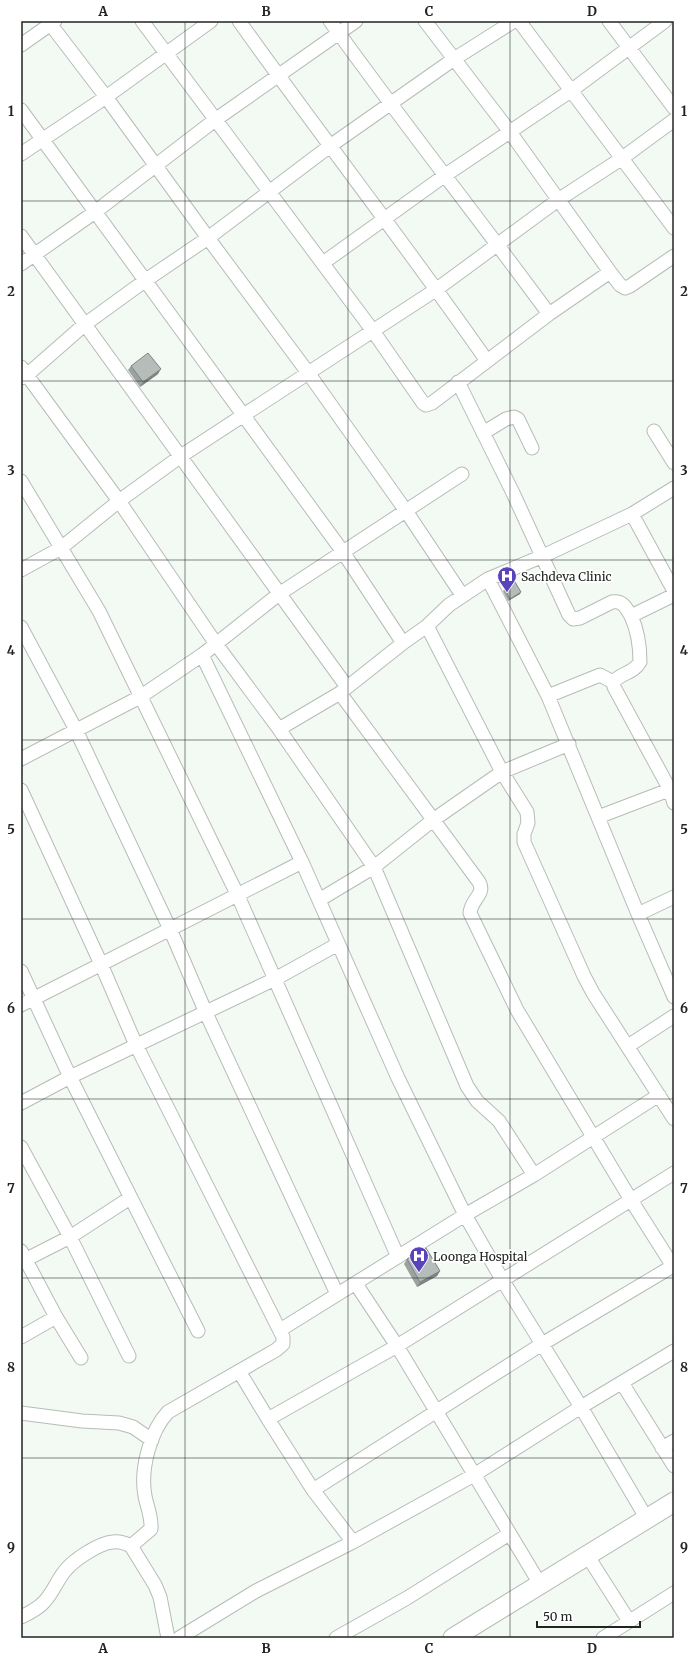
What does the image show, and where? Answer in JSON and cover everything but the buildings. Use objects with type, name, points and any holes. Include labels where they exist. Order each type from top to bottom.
[{"type":"main road","points":[[455,1637],[674,1502]]},
{"type":"street","points":[[142,21],[373,331],[422,403],[426,405],[432,403],[549,314],[610,272]]},
{"type":"street","points":[[21,154],[106,97],[211,21]]},
{"type":"street","points":[[239,21],[437,290],[487,361]]},
{"type":"street","points":[[330,21],[444,176],[498,244],[549,314]]},
{"type":"street","points":[[21,264],[95,212],[215,120],[356,21]]},
{"type":"street","points":[[425,21],[510,132],[610,272],[625,288],[674,256]]},
{"type":"street","points":[[514,21],[454,59],[330,146],[268,191],[208,238],[146,280],[84,325],[23,373],[119,501],[216,644],[279,729],[374,867],[467,1086],[476,1101],[499,1121],[534,1174]]},
{"type":"street","points":[[519,21],[674,228]]},
{"type":"street","points":[[609,21],[674,108]]},
{"type":"street","points":[[323,264],[444,176],[572,90],[665,21]]},
{"type":"street","points":[[21,45],[51,22],[309,374],[406,511],[462,595]]},
{"type":"street","points":[[21,110],[244,414],[343,552],[403,643]]},
{"type":"street","points":[[21,570],[61,548],[119,501],[181,456],[437,290],[558,200],[621,159],[674,120]]},
{"type":"street","points":[[21,236],[279,594],[433,820],[482,886],[481,892],[470,906],[470,913],[517,1010],[631,1200],[674,1267],[542,1344],[313,1490]]},
{"type":"street","points":[[458,382],[513,493],[569,615],[573,619],[580,618],[617,601],[624,604],[632,616],[636,626],[640,647],[640,662],[633,670],[615,679],[613,682]]},
{"type":"street","points":[[483,433],[506,419],[514,417],[518,419],[532,448]]},
{"type":"street","points":[[654,431],[674,463]]},
{"type":"street","points":[[21,759],[140,697],[202,655],[279,594],[462,474]]},
{"type":"street","points":[[21,481],[99,611],[238,896],[398,1257]]},
{"type":"street","points":[[279,729],[344,690],[427,626],[449,605],[488,579],[543,556],[632,514],[674,488]]},
{"type":"street","points":[[632,514],[674,590]]},
{"type":"street","points":[[488,579],[548,696],[674,997]]},
{"type":"street","points":[[632,616],[674,595]]},
{"type":"street","points":[[427,626],[502,772],[527,812],[528,823],[524,834],[524,842],[592,993],[628,1046],[674,1119]]},
{"type":"street","points":[[21,627],[76,730],[170,928],[206,1013],[337,1294]]},
{"type":"street","points":[[202,655],[302,862],[398,1078],[465,1215],[503,1281],[581,1407],[646,1519]]},
{"type":"street","points":[[548,696],[600,675],[613,682],[614,687],[672,789],[674,803]]},
{"type":"street","points":[[319,900],[374,867],[433,820],[502,772],[569,744]]},
{"type":"street","points":[[598,817],[672,789]]},
{"type":"street","points":[[21,790],[101,964],[136,1045],[283,1338],[282,1344],[276,1350],[168,1412],[161,1420],[152,1440],[145,1470],[144,1485],[152,1522],[151,1529],[131,1546]]},
{"type":"street","points":[[21,1005],[170,928],[238,896],[302,862]]},
{"type":"street","points":[[638,914],[674,897]]},
{"type":"street","points":[[21,1103],[70,1077],[275,979],[338,944]]},
{"type":"street","points":[[21,971],[70,1077],[198,1331]]},
{"type":"street","points":[[628,1046],[674,1016]]},
{"type":"street","points":[[280,1330],[534,1174],[659,1094]]},
{"type":"street","points":[[21,1147],[70,1237],[129,1356]]},
{"type":"street","points":[[268,1418],[397,1346],[674,1173]]},
{"type":"street","points":[[82,1358],[56,1317],[22,1258],[70,1237],[130,1198]]},
{"type":"street","points":[[356,1284],[397,1346],[540,1584]]},
{"type":"street","points":[[21,1337],[56,1317]]},
{"type":"street","points":[[179,1638],[256,1591],[353,1542],[474,1475],[581,1407],[674,1351]]},
{"type":"street","points":[[239,1371],[313,1490],[353,1542]]},
{"type":"street","points":[[622,1383],[674,1466]]},
{"type":"street","points":[[21,1413],[82,1421],[119,1423],[133,1427],[152,1440]]},
{"type":"street","points":[[662,1448],[674,1440]]},
{"type":"street","points":[[336,1638],[407,1598],[510,1534]]},
{"type":"street","points":[[21,1617],[30,1613],[45,1602],[65,1570],[74,1562],[105,1544],[122,1542],[131,1546],[155,1584],[160,1597],[168,1638]]},
{"type":"street","points":[[587,1556],[629,1621]]},
{"type":"street","points":[[603,1638],[674,1593]]},
{"type":"place","name":"Sachdeva Clinic","points":[[507,593]]},
{"type":"place","name":"Loonga Hospital","points":[[419,1273]]}]
